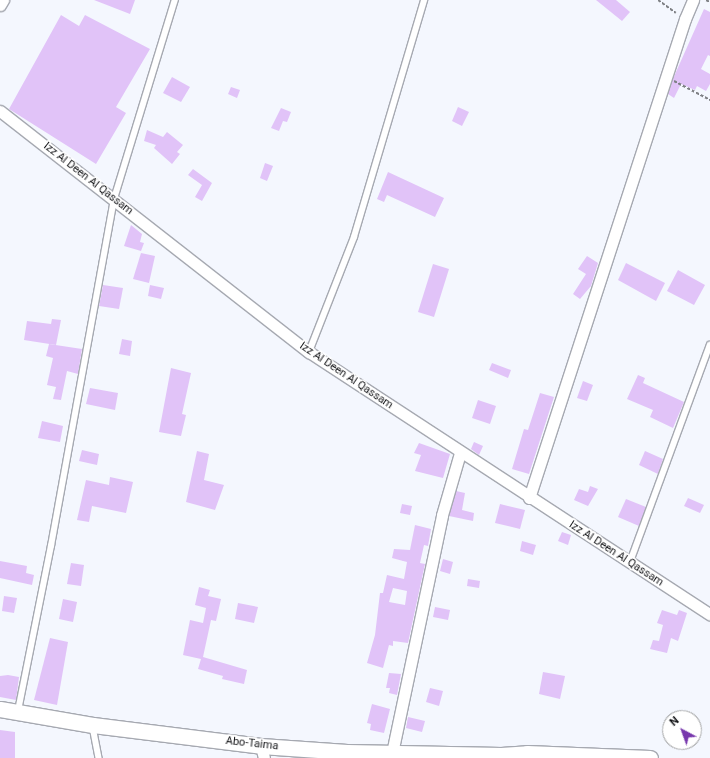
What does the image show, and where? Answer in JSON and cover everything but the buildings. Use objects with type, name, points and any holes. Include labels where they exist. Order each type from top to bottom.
[{"type":"street","points":[[0,5],[3,0]]},
{"type":"street","points":[[529,498],[685,19],[693,0]]},
{"type":"street","name":"Izz Al Deen Al Qassam","points":[[0,111],[309,352],[460,453],[710,614]]},
{"type":"street","points":[[392,753],[442,515],[460,453]]},
{"type":"street","name":"Abo-Taima","points":[[0,709],[262,752],[348,755],[392,753],[501,756],[527,753],[650,758]]},
{"type":"lane","points":[[18,711],[53,538],[114,199],[175,0]]},
{"type":"lane","points":[[309,352],[354,237],[424,0]]},
{"type":"lane","points":[[630,562],[710,345]]},
{"type":"lane","points":[[93,725],[99,758]]},
{"type":"path","points":[[658,0],[685,19]]},
{"type":"path","points":[[706,0],[710,2]]},
{"type":"path","points":[[666,77],[710,100]]}]
